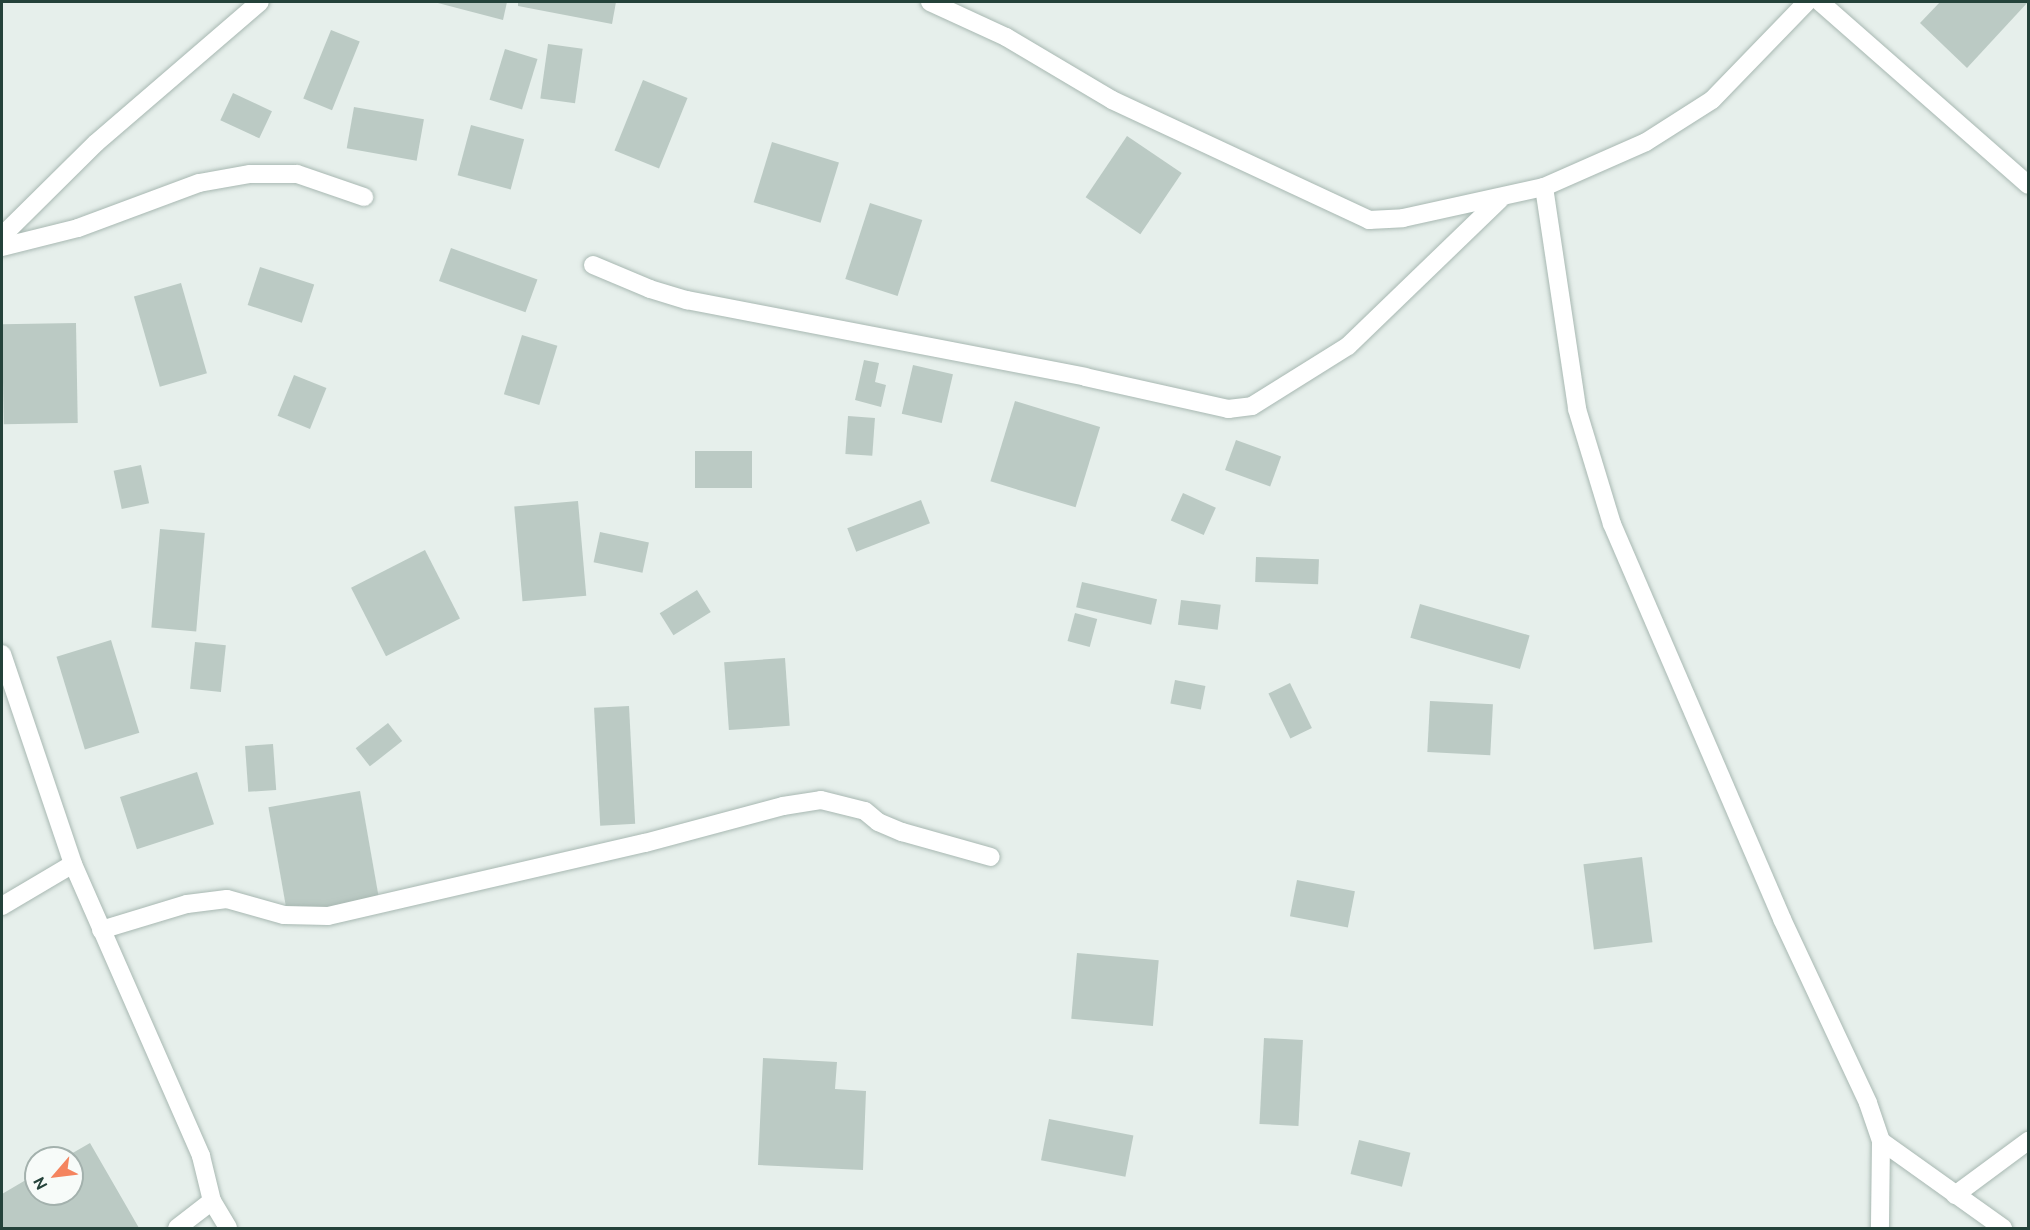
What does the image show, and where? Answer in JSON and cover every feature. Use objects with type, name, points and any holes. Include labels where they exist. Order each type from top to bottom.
[{"type":"street","points":[[2,236],[96,143],[260,2]]},
{"type":"street","points":[[930,2],[1006,37],[1112,100],[1369,220],[1403,218],[1500,199],[1544,187],[1646,142],[1712,100],[1807,2]]},
{"type":"street","points":[[1820,2],[2028,185]]},
{"type":"street","points":[[2,247],[78,228],[199,183],[250,174],[297,174],[364,197]]},
{"type":"street","points":[[1544,187],[1577,409],[1611,524],[1881,1141],[1880,1228]]},
{"type":"street","points":[[593,265],[650,290],[687,300],[1085,377],[1228,409],[1252,406],[1273,395],[1348,346],[1500,199]]},
{"type":"street","points":[[2,654],[73,864],[201,1156],[212,1201],[228,1228]]},
{"type":"street","points":[[101,930],[187,904],[227,899],[284,915],[328,916],[645,843],[783,806],[820,800],[865,811],[878,822],[902,832],[991,857]]},
{"type":"street","points":[[2,906],[73,864]]},
{"type":"street","points":[[1881,1141],[2003,1228]]},
{"type":"street","points":[[1956,1195],[2028,1141]]},
{"type":"street","points":[[177,1228],[212,1201]]},
{"type":"building","points":[[434,2],[507,2],[503,20]]},
{"type":"building","points":[[518,2],[616,2],[612,24],[518,6]]},
{"type":"building","points":[[1940,2],[2028,2],[1967,68],[1920,23]]},
{"type":"building","points":[[331,30],[360,42],[332,110],[303,99]]},
{"type":"building","points":[[548,44],[583,49],[575,103],[540,98]]},
{"type":"building","points":[[505,49],[538,59],[522,110],[490,100]]},
{"type":"building","points":[[643,80],[688,98],[659,168],[615,150]]},
{"type":"building","points":[[233,93],[272,111],[259,138],[220,120]]},
{"type":"building","points":[[354,107],[424,119],[417,161],[347,148]]},
{"type":"building","points":[[471,125],[524,139],[511,189],[458,175]]},
{"type":"building","points":[[1127,136],[1182,173],[1140,234],[1086,197]]},
{"type":"building","points":[[772,142],[839,162],[821,223],[754,202]]},
{"type":"building","points":[[870,203],[922,220],[898,296],[845,279]]},
{"type":"building","points":[[451,248],[537,279],[525,312],[439,281]]},
{"type":"building","points":[[260,267],[314,285],[302,323],[248,305]]},
{"type":"building","points":[[181,283],[207,373],[160,387],[134,297]]},
{"type":"building","points":[[76,323],[78,423],[4,424],[2,324]]},
{"type":"building","points":[[522,335],[557,346],[539,405],[504,394]]},
{"type":"building","points":[[864,360],[879,363],[875,382],[886,385],[881,407],[855,400]]},
{"type":"building","points":[[913,365],[953,374],[942,423],[902,414]]},
{"type":"building","points":[[294,375],[326,388],[310,429],[278,416]]},
{"type":"building","points":[[1015,401],[1100,427],[1076,507],[990,481]]},
{"type":"building","points":[[848,416],[875,418],[872,456],[845,454]]},
{"type":"building","points":[[1236,440],[1281,456],[1270,486],[1225,470]]},
{"type":"building","points":[[695,451],[752,451],[752,488],[695,488]]},
{"type":"building","points":[[141,465],[149,503],[122,509],[114,471]]},
{"type":"building","points":[[1183,493],[1216,508],[1204,535],[1171,520]]},
{"type":"building","points":[[921,500],[930,523],[856,552],[847,528]]},
{"type":"building","points":[[578,501],[586,596],[523,601],[514,507]]},
{"type":"building","points":[[160,529],[205,533],[196,632],[151,628]]},
{"type":"building","points":[[600,532],[649,542],[642,573],[594,562]]},
{"type":"building","points":[[425,550],[460,619],[386,656],[351,588]]},
{"type":"building","points":[[1256,557],[1319,559],[1318,584],[1255,582]]},
{"type":"building","points":[[1082,582],[1157,599],[1151,625],[1076,607]]},
{"type":"building","points":[[697,590],[711,612],[673,635],[660,613]]},
{"type":"building","points":[[1181,600],[1221,605],[1218,630],[1178,625]]},
{"type":"building","points":[[1420,604],[1530,635],[1520,669],[1410,638]]},
{"type":"building","points":[[1075,613],[1097,619],[1090,647],[1067,641]]},
{"type":"building","points":[[111,640],[139,733],[85,749],[56,657]]},
{"type":"building","points":[[195,642],[226,645],[221,692],[190,689]]},
{"type":"building","points":[[785,658],[790,726],[729,730],[724,662]]},
{"type":"building","points":[[1175,680],[1205,686],[1201,709],[1170,704]]},
{"type":"building","points":[[1290,683],[1312,728],[1290,738],[1268,694]]},
{"type":"building","points":[[1430,701],[1493,704],[1490,755],[1427,752]]},
{"type":"building","points":[[629,706],[635,824],[600,826],[594,708]]},
{"type":"building","points":[[388,723],[402,741],[370,766],[356,748]]},
{"type":"building","points":[[273,744],[276,790],[248,792],[245,746]]},
{"type":"building","points":[[197,772],[214,824],[137,849],[120,797]]},
{"type":"building","points":[[360,791],[379,899],[288,915],[268,807]]},
{"type":"building","points":[[1642,857],[1652,942],[1594,950],[1583,864]]},
{"type":"building","points":[[1297,880],[1355,891],[1348,928],[1290,916]]},
{"type":"building","points":[[1077,953],[1159,960],[1153,1026],[1071,1019]]},
{"type":"building","points":[[1264,1038],[1303,1040],[1298,1126],[1259,1124]]},
{"type":"building","points":[[763,1058],[837,1062],[835,1089],[866,1091],[863,1170],[758,1165]]},
{"type":"building","points":[[1049,1119],[1133,1135],[1125,1177],[1041,1160]]},
{"type":"building","points":[[1359,1140],[1410,1153],[1402,1187],[1351,1174]]},
{"type":"building","points":[[90,1143],[139,1228],[2,1228],[2,1194],[24,1181],[24,1206],[84,1206],[84,1146]]}]
